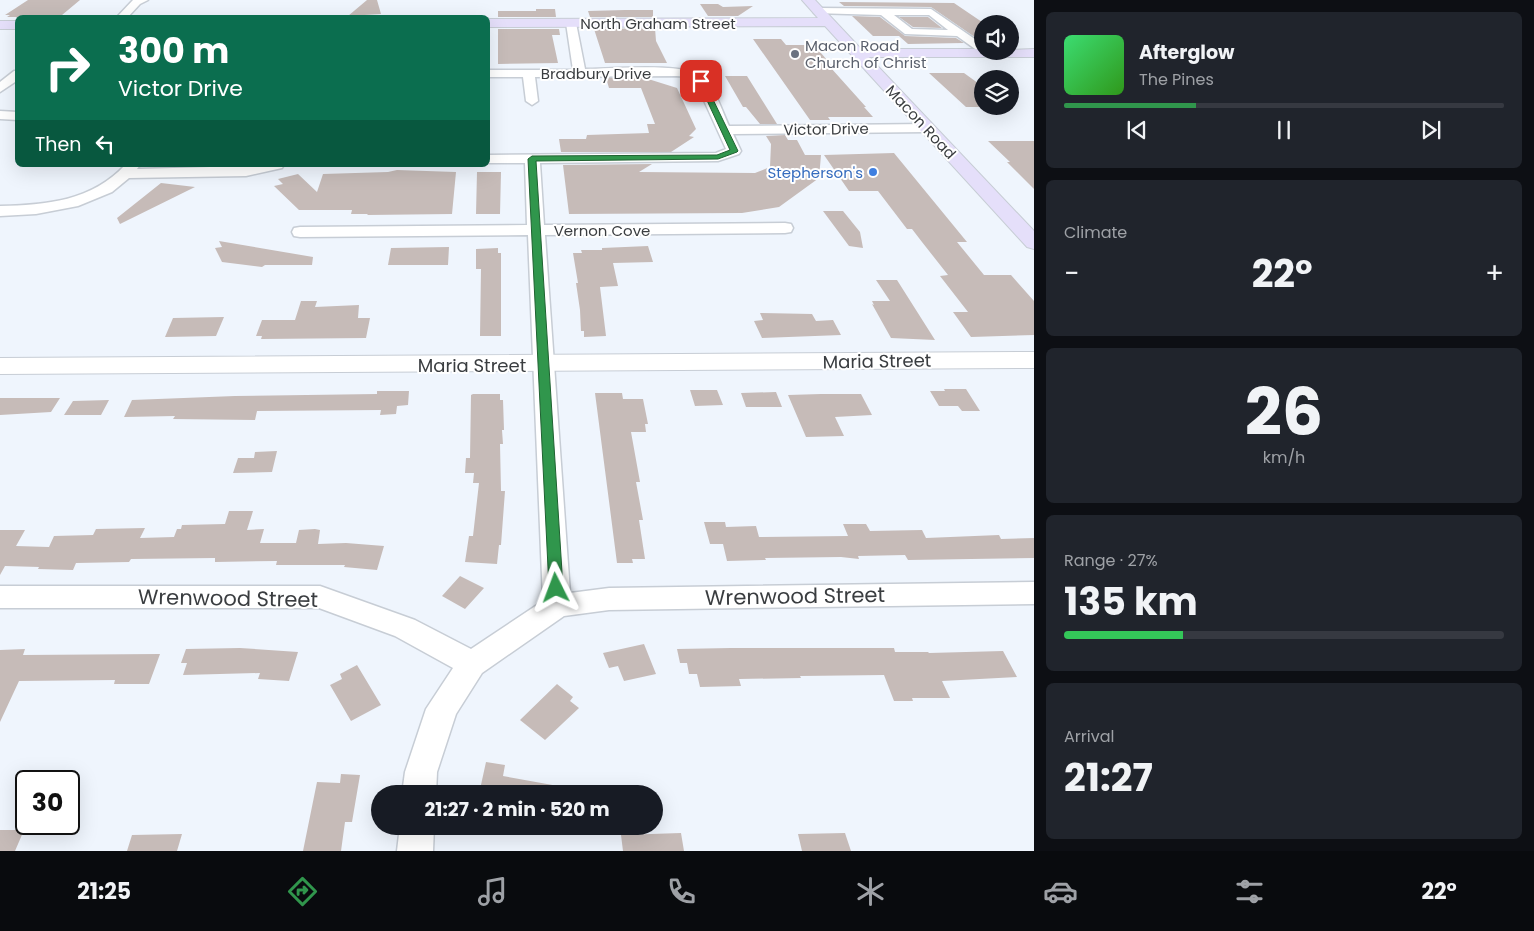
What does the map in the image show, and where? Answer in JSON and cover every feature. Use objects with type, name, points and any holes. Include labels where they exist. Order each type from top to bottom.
[{"type":"main road","name":"Macon Road","points":[[808,0],[1034,243]]},
{"type":"main road","points":[[752,22],[814,29],[828,32],[844,39],[929,53]]},
{"type":"main road","name":"North Graham Street","points":[[490,23],[829,22]]},
{"type":"main road","points":[[0,24],[15,24]]},
{"type":"main road","points":[[858,53],[974,51]]},
{"type":"main road","points":[[1019,52],[1034,53]]},
{"type":"street","points":[[124,15],[137,2],[143,0]]},
{"type":"street","points":[[818,11],[932,12],[974,42]]},
{"type":"street","points":[[883,11],[909,32],[961,33]]},
{"type":"street","points":[[571,23],[580,73]]},
{"type":"street","name":"Bradbury Drive","points":[[490,74],[692,74],[701,81],[725,130]]},
{"type":"street","points":[[529,74],[532,101]]},
{"type":"street","points":[[0,88],[15,76]]},
{"type":"street","points":[[0,115],[15,116]]},
{"type":"street","name":"Victor Drive","points":[[725,130],[927,128]]},
{"type":"street","points":[[490,159],[718,157],[734,151],[725,130]]},
{"type":"street","points":[[420,785],[421,772],[442,709],[472,664],[557,606],[532,159]]},
{"type":"street","points":[[0,211],[24,211],[67,204],[104,192],[129,169],[246,172],[269,167]]},
{"type":"street","name":"Vernon Cove","points":[[300,232],[784,228]]},
{"type":"street","name":"Maria Street","points":[[0,366],[1034,360]]},
{"type":"street","name":"Wrenwood Street","points":[[557,606],[609,599],[1034,593]]},
{"type":"street","name":"Wrenwood Street","points":[[0,597],[320,597],[406,628],[472,664]]},
{"type":"street","points":[[414,851],[416,835]]},
{"type":"building","points":[[28,0],[80,0],[62,15],[15,15],[15,17],[7,17],[10,15],[5,15]]},
{"type":"building","points":[[367,0],[377,0],[381,14],[364,15],[349,15]]},
{"type":"building","points":[[839,2],[954,3],[974,17],[974,37],[931,7],[844,6]]},
{"type":"building","points":[[700,4],[718,4],[723,7],[753,6],[738,16],[708,16]]},
{"type":"building","points":[[536,9],[555,9],[556,17],[498,17],[498,11],[536,11]]},
{"type":"building","points":[[653,10],[653,17],[590,17],[588,11]]},
{"type":"building","points":[[852,16],[880,17],[905,36],[956,38],[964,43],[908,44],[899,36],[873,36]]},
{"type":"building","points":[[899,17],[928,17],[942,28],[913,27]]},
{"type":"building","points":[[655,28],[656,41],[667,63],[605,63],[594,29]]},
{"type":"building","points":[[498,29],[559,29],[560,35],[552,35],[558,63],[498,64]]},
{"type":"building","points":[[753,39],[781,39],[786,45],[814,45],[873,117],[828,117],[830,120],[810,120]]},
{"type":"building","points":[[929,73],[964,73],[974,80],[974,107],[966,107]]},
{"type":"building","points":[[725,76],[747,76],[777,124],[760,124],[746,107],[743,107]]},
{"type":"building","points":[[606,78],[645,78],[677,88],[696,129],[689,136],[694,137],[671,152],[561,152],[559,139],[586,139],[587,135],[649,133],[647,124],[655,124],[641,88],[609,88]]},
{"type":"building","points":[[785,135],[788,140],[797,140],[805,155],[821,155],[819,178],[779,207],[742,213],[569,214],[563,165],[652,164],[639,172],[755,173],[770,167],[771,144],[766,136]]},
{"type":"building","points":[[988,141],[1034,141],[1034,189],[1007,162],[1010,162]]},
{"type":"building","points":[[894,153],[967,242],[957,242],[984,275],[1011,275],[1034,301],[1034,335],[971,337],[953,312],[968,312],[940,276],[948,275],[912,229],[907,229],[878,191],[849,191],[824,155]]},
{"type":"building","points":[[397,170],[456,172],[452,214],[367,215],[351,214],[352,210],[299,210],[274,186],[283,184],[278,179],[298,174],[317,192],[323,174],[388,172]]},
{"type":"building","points":[[477,172],[501,172],[500,214],[476,214]]},
{"type":"building","points":[[161,183],[195,187],[120,224],[117,218]]},
{"type":"building","points":[[823,211],[843,211],[860,232],[863,248],[849,246]]},
{"type":"building","points":[[219,241],[313,257],[312,265],[265,265],[262,267],[222,262],[215,248],[222,247]]},
{"type":"building","points":[[648,246],[653,262],[613,263],[618,286],[600,287],[606,336],[584,337],[584,331],[581,331],[576,283],[578,283],[573,253],[582,253],[581,250],[602,250],[602,248]]},
{"type":"building","points":[[449,247],[448,265],[388,265],[391,248]]},
{"type":"building","points":[[498,248],[498,253],[501,253],[501,336],[480,336],[481,269],[476,269],[476,249]]},
{"type":"building","points":[[876,280],[897,280],[935,340],[891,338],[872,304],[874,305],[872,301],[890,301]]},
{"type":"building","points":[[301,301],[317,301],[315,307],[359,305],[358,318],[370,318],[366,338],[261,339],[262,336],[256,336],[262,320],[295,320]]},
{"type":"building","points":[[760,313],[812,314],[816,321],[833,320],[841,335],[762,338],[754,321],[763,320]]},
{"type":"building","points":[[224,317],[216,336],[165,337],[173,318]]},
{"type":"building","points":[[944,389],[966,389],[980,411],[962,411],[958,406],[939,406],[930,391],[945,391]]},
{"type":"building","points":[[690,390],[717,390],[723,405],[695,406]]},
{"type":"building","points":[[377,391],[409,391],[408,405],[397,406],[396,414],[380,415],[381,410],[257,411],[255,420],[173,419],[175,416],[124,417],[132,400],[377,394]]},
{"type":"building","points":[[776,392],[782,407],[746,407],[741,393]]},
{"type":"building","points":[[595,393],[622,393],[623,399],[643,399],[648,424],[645,424],[646,432],[631,432],[640,482],[636,482],[643,520],[639,520],[645,559],[632,559],[633,563],[617,563]]},
{"type":"building","points":[[500,394],[500,400],[503,400],[504,430],[502,430],[503,444],[500,444],[501,491],[505,491],[501,545],[499,545],[497,564],[465,562],[469,536],[473,536],[479,483],[473,483],[474,473],[465,473],[466,458],[470,458],[471,395]]},
{"type":"building","points":[[861,394],[872,415],[835,417],[844,436],[806,437],[788,395]]},
{"type":"building","points":[[0,398],[60,398],[51,412],[0,415]]},
{"type":"building","points":[[109,400],[101,415],[64,415],[73,401]]},
{"type":"building","points":[[277,451],[272,472],[233,473],[238,458],[254,458],[255,452]]},
{"type":"building","points":[[229,511],[253,511],[247,530],[264,529],[260,543],[296,543],[299,530],[315,529],[320,530],[318,544],[346,543],[384,546],[377,570],[344,567],[345,565],[276,565],[277,561],[215,562],[215,558],[131,559],[129,562],[76,563],[73,570],[5,566],[0,575],[0,530],[25,530],[16,546],[49,547],[54,536],[93,535],[96,529],[145,528],[140,538],[174,537],[177,529],[181,529],[182,525],[225,524]]},
{"type":"building","points":[[704,522],[725,522],[726,527],[756,526],[759,537],[848,536],[843,524],[866,524],[870,531],[922,530],[926,538],[999,535],[1001,539],[1034,538],[1034,558],[908,560],[905,555],[858,556],[859,559],[841,557],[765,558],[766,560],[727,561],[723,544],[710,544]]},
{"type":"building","points":[[460,576],[484,588],[465,609],[442,596]]},
{"type":"building","points":[[644,644],[656,674],[624,681],[618,666],[609,668],[603,653]]},
{"type":"building","points":[[240,648],[298,652],[289,681],[258,679],[260,673],[183,675],[187,663],[181,663],[186,649]]},
{"type":"building","points":[[894,648],[895,652],[929,653],[1003,651],[1017,677],[942,681],[950,698],[912,698],[913,701],[894,701],[884,675],[739,679],[741,686],[700,687],[697,674],[689,674],[687,663],[680,663],[677,649]]},
{"type":"building","points":[[25,649],[23,655],[160,654],[149,684],[114,684],[115,680],[19,681],[0,722],[0,650]]},
{"type":"building","points":[[357,665],[381,705],[351,721],[330,685],[342,679],[340,674]]},
{"type":"building","points":[[557,684],[573,697],[570,701],[579,708],[545,740],[520,720]]},
{"type":"building","points":[[486,762],[505,765],[503,776],[552,785],[481,785]]},
{"type":"building","points":[[341,774],[360,775],[352,822],[345,822],[341,851],[303,851],[317,782],[340,783]]},
{"type":"building","points":[[0,830],[15,830],[15,835],[22,835],[15,851],[0,851]]},
{"type":"building","points":[[681,833],[684,851],[623,851],[621,835]]},
{"type":"building","points":[[845,833],[851,851],[802,851],[798,834]]},
{"type":"building","points":[[182,834],[177,851],[127,851],[132,835]]},
{"type":"place","name":"Macon Road Church of Christ","points":[[795,54]]},
{"type":"place","name":"Stepherson's","points":[[873,172]]},
{"type":"route","points":[[556,588],[532,159],[718,157],[734,151],[701,81]]}]
